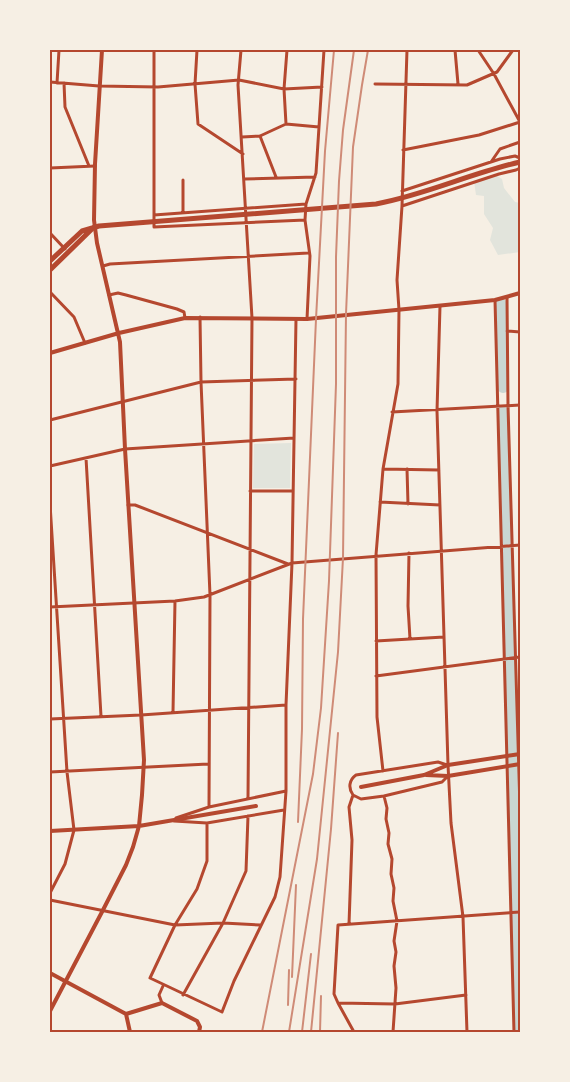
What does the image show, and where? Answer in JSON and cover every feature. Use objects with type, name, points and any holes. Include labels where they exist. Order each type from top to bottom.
[{"type":"highway","points":[[50,261],[95,227],[376,204],[520,162]]},
{"type":"highway","points":[[50,270],[66,250]]},
{"type":"street","points":[[57,83],[59,50]]},
{"type":"street","points":[[50,1011],[126,865],[139,826],[144,768],[119,333],[95,227],[95,166],[102,50]]},
{"type":"street","points":[[154,50],[154,227],[305,220]]},
{"type":"street","points":[[197,50],[195,84],[198,124],[243,154]]},
{"type":"street","points":[[241,50],[238,80],[252,318],[248,798]]},
{"type":"street","points":[[286,124],[284,89],[287,50]]},
{"type":"street","points":[[307,319],[310,256],[308,253],[305,220],[306,204],[315,177],[324,50]]},
{"type":"street","points":[[383,771],[377,717],[376,555],[383,469],[398,384],[400,310],[397,280],[402,206],[406,50]]},
{"type":"street","points":[[455,50],[458,84]]},
{"type":"street","points":[[403,150],[479,135],[520,122],[494,74],[478,50]]},
{"type":"street","points":[[375,84],[467,85],[494,74],[512,50]]},
{"type":"street","points":[[50,82],[99,86],[154,87],[238,80],[284,89],[322,87]]},
{"type":"street","points":[[64,83],[65,107],[89,166]]},
{"type":"street","points":[[242,138],[260,136],[286,124],[319,127]]},
{"type":"street","points":[[260,136],[276,177]]},
{"type":"street","points":[[491,162],[500,150],[520,142]]},
{"type":"street","points":[[402,190],[491,162],[515,156],[520,158]]},
{"type":"street","points":[[50,168],[95,166]]},
{"type":"street","points":[[402,206],[520,168]]},
{"type":"street","points":[[244,179],[315,177]]},
{"type":"street","points":[[183,180],[183,212]]},
{"type":"street","points":[[154,215],[306,204]]},
{"type":"street","points":[[50,233],[66,250]]},
{"type":"street","points":[[103,266],[110,264],[308,253]]},
{"type":"street","points":[[50,292],[74,318],[85,343]]},
{"type":"street","points":[[109,294],[118,293],[177,309],[184,312],[185,318]]},
{"type":"street","points":[[50,353],[119,333],[185,318],[307,319],[495,300],[520,293]]},
{"type":"street","points":[[507,297],[508,406],[520,808]]},
{"type":"street","points":[[495,300],[496,406],[514,1032]]},
{"type":"street","points":[[440,306],[437,411],[448,776],[451,823],[463,917],[467,1032]]},
{"type":"street","points":[[200,317],[210,595],[209,806]]},
{"type":"street","points":[[207,823],[207,861],[197,889],[175,925],[150,978],[163,986],[222,1012],[234,981],[275,897],[280,878],[286,792],[286,705],[296,379],[296,319]]},
{"type":"street","points":[[507,331],[520,332]]},
{"type":"street","points":[[50,420],[201,382],[296,379]]},
{"type":"street","points":[[392,412],[520,405]]},
{"type":"street","points":[[50,466],[125,449],[294,438]]},
{"type":"street","points":[[86,458],[101,716]]},
{"type":"street","points":[[383,469],[439,470]]},
{"type":"street","points":[[407,469],[408,504]]},
{"type":"street","points":[[250,491],[293,490]]},
{"type":"street","points":[[380,502],[440,505]]},
{"type":"street","points":[[50,504],[63,718],[74,830],[65,864],[50,893]]},
{"type":"street","points":[[128,505],[135,505],[290,563]]},
{"type":"street","points":[[50,607],[175,601],[210,595],[290,563],[520,545]]},
{"type":"street","points":[[409,553],[408,606],[410,639]]},
{"type":"street","points":[[173,712],[175,601]]},
{"type":"street","points":[[376,641],[444,637]]},
{"type":"street","points":[[376,676],[520,657]]},
{"type":"street","points":[[50,719],[286,705]]},
{"type":"street","points":[[361,787],[424,775],[448,765],[519,754]]},
{"type":"street","points":[[448,765],[438,762],[356,775],[353,777],[349,788],[353,795],[361,798],[384,796],[442,782],[448,776]]},
{"type":"street","points":[[50,772],[208,764]]},
{"type":"street","points":[[424,775],[448,776],[520,764]]},
{"type":"street","points":[[169,821],[209,806],[286,792]]},
{"type":"street","points":[[349,924],[352,840],[349,807],[353,795]]},
{"type":"street","points":[[384,796],[387,808],[388,844],[392,860],[393,901],[397,921],[394,940],[396,988],[393,1032]]},
{"type":"street","points":[[50,831],[139,826],[256,806]]},
{"type":"street","points":[[169,821],[207,823],[284,810]]},
{"type":"street","points":[[183,995],[223,923],[246,871],[248,816]]},
{"type":"street","points":[[50,900],[175,925],[223,923],[260,926]]},
{"type":"street","points":[[354,1032],[334,994],[338,925],[520,912]]},
{"type":"street","points":[[50,973],[126,1014],[162,1002]]},
{"type":"street","points":[[163,986],[159,995],[162,1002],[196,1020],[200,1026],[198,1032]]},
{"type":"street","points":[[338,1004],[394,1004],[466,995]]},
{"type":"street","points":[[126,1014],[130,1032]]},
{"type":"shaded area","points":[[497,176],[502,179],[504,188],[515,202],[520,203],[520,252],[498,255],[490,240],[493,228],[484,214],[484,196],[476,195],[474,181]]},
{"type":"shaded area","points":[[291,443],[290,488],[253,488],[254,444]]},
{"type":"waterway","points":[[501,304],[503,387]]},
{"type":"waterway","points":[[503,412],[507,540]]},
{"type":"waterway","points":[[507,552],[516,907]]},
{"type":"waterway","points":[[516,919],[519,1032]]},
{"type":"railway","points":[[298,822],[302,729],[303,619],[316,319],[325,151],[334,50]]},
{"type":"railway","points":[[262,1032],[313,774],[321,708],[329,581],[336,384],[336,257],[339,181],[343,130],[354,50]]},
{"type":"railway","points":[[289,1032],[317,859],[338,652],[343,558],[346,314],[353,147],[368,50]]},
{"type":"railway","points":[[311,1032],[331,829],[338,733]]},
{"type":"railway","points":[[292,977],[296,885]]},
{"type":"railway","points":[[302,1032],[311,954]]},
{"type":"railway","points":[[288,1005],[289,970]]},
{"type":"railway","points":[[320,1032],[321,996]]}]
